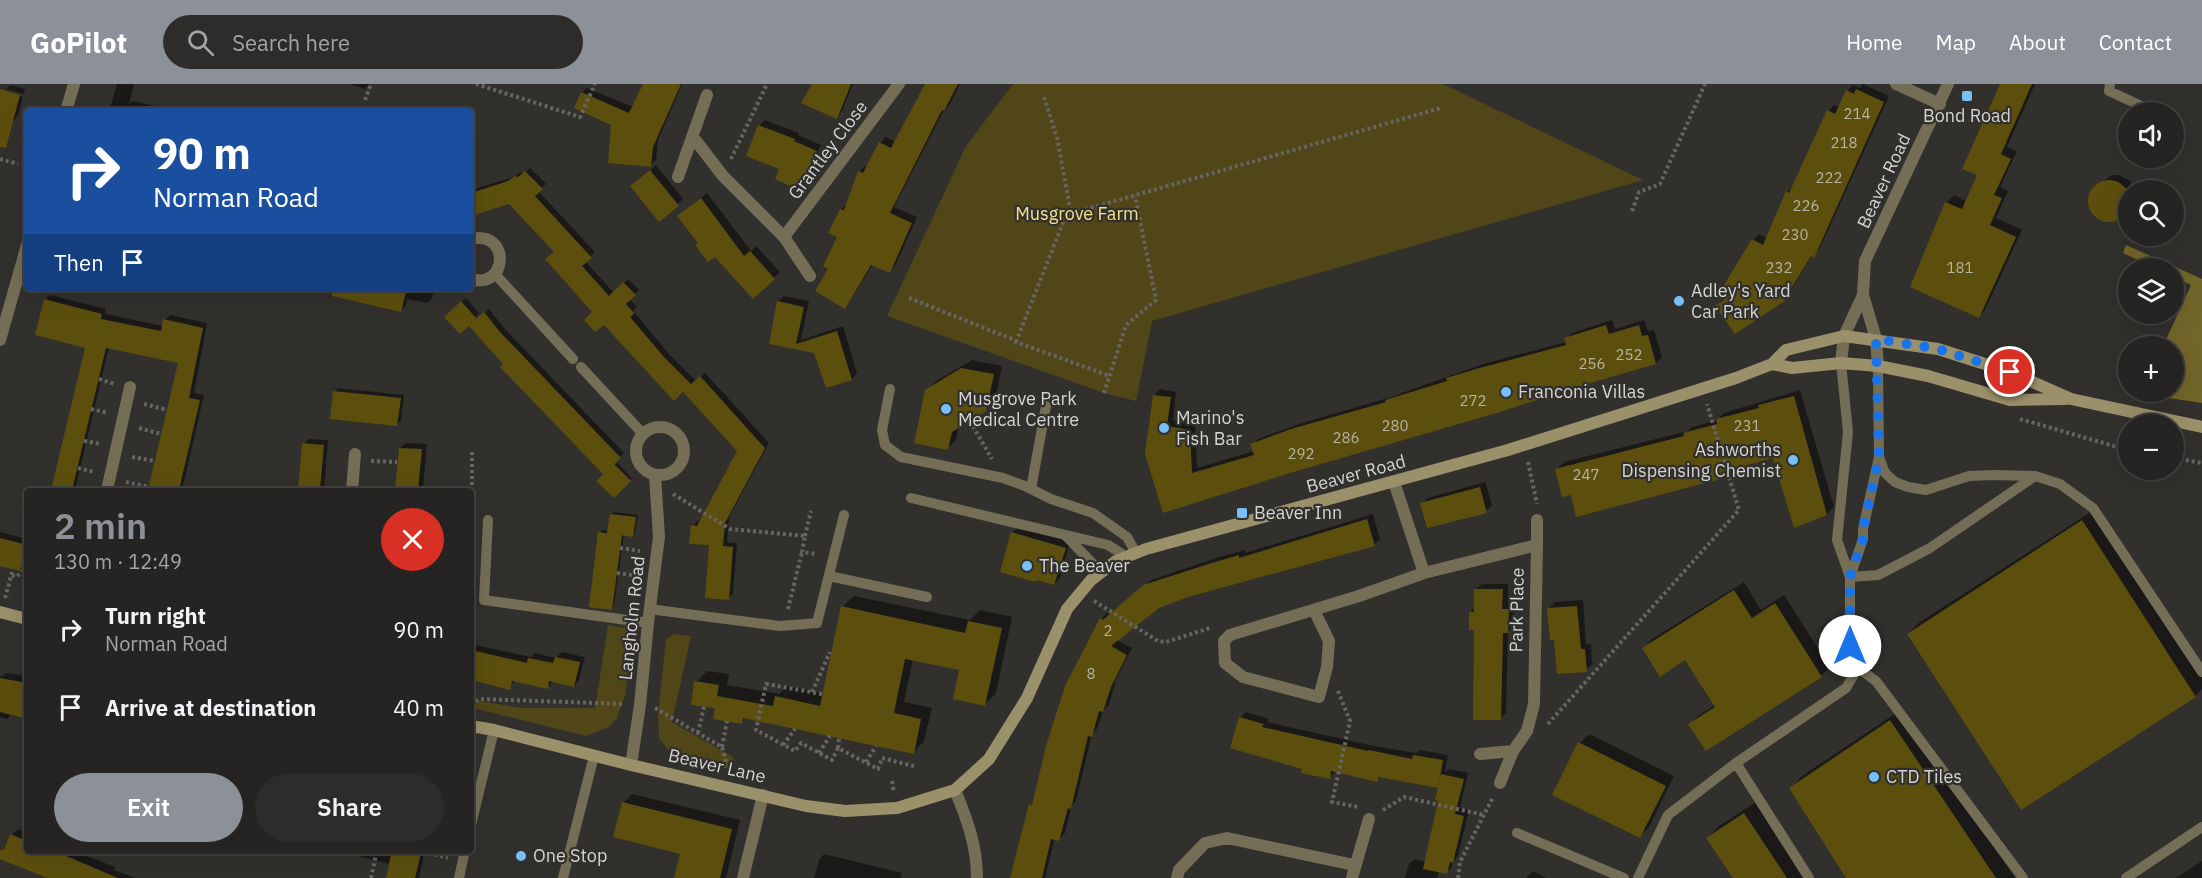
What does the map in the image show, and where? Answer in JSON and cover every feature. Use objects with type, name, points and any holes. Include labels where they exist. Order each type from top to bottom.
[{"type":"main road","name":"Beaver Road","points":[[955,790],[989,759],[1027,698],[1067,609],[1091,580],[1116,561],[1508,450],[1702,389],[1772,364],[1786,350],[1844,336],[1876,339]]},
{"type":"main road","points":[[1876,339],[1938,349],[2010,372],[2071,399],[2202,427]]},
{"type":"main road","name":"Beaver Road","points":[[1772,364],[1792,368],[1841,363],[1878,366],[1928,376],[2010,400],[2071,399]]},
{"type":"main road","points":[[1,612],[24,618]]},
{"type":"main road","name":"Beaver Lane","points":[[474,727],[806,806],[845,811],[897,808],[955,790]]},
{"type":"street","points":[[67,108],[74,84]]},
{"type":"street","name":"Grantley Close","points":[[784,237],[899,84]]},
{"type":"street","points":[[1896,84],[1940,104]]},
{"type":"street","name":"Beaver Road","points":[[1876,339],[1863,295],[1865,261],[1948,84]]},
{"type":"street","points":[[678,177],[707,95]]},
{"type":"street","points":[[693,137],[723,176],[784,237],[810,276]]},
{"type":"street","points":[[474,239],[486,239],[497,247],[501,261],[495,274],[482,280],[474,279]]},
{"type":"street","points":[[0,340],[24,256]]},
{"type":"street","name":"Beaver Road","points":[[1844,336],[1863,295]]},
{"type":"street","points":[[1841,363],[1844,336]]},
{"type":"street","points":[[1876,339],[1878,366]]},
{"type":"street","points":[[107,488],[129,393]]},
{"type":"street","points":[[657,427],[673,431],[683,444],[682,460],[678,467],[655,479],[642,468],[638,462],[636,447],[643,434],[657,427]]},
{"type":"street","points":[[352,488],[355,457]]},
{"type":"street","name":"Langholm Road","points":[[631,765],[659,537],[655,479]]},
{"type":"street","points":[[1394,482],[1424,573]]},
{"type":"street","points":[[1537,520],[1537,545]]},
{"type":"street","name":"Park Place","points":[[1230,635],[1424,573],[1537,545],[1534,704],[1527,731],[1512,751],[1500,783]]},
{"type":"street","points":[[1230,635],[1224,641],[1225,663],[1244,677],[1319,697],[1327,667],[1329,641],[1314,610]]},
{"type":"street","points":[[1480,754],[1512,751]]},
{"type":"street","points":[[955,790],[969,824],[976,855],[977,878]]},
{"type":"street","points":[[743,878],[763,795]]},
{"type":"street","points":[[1177,878],[1179,870],[1205,843],[1227,838],[1353,872],[1371,814]]},
{"type":"lane","points":[[2110,84],[2109,91],[2133,102]]},
{"type":"lane","points":[[495,274],[643,434]]},
{"type":"lane","points":[[1841,363],[1848,432],[1836,529],[1837,540],[1850,577]]},
{"type":"lane","points":[[1878,366],[1879,457],[1863,529],[1863,539],[1850,577],[1850,646],[1858,668],[1876,681],[2023,878]]},
{"type":"lane","points":[[890,389],[882,430],[885,445],[901,457],[992,476],[1093,513],[1127,537],[1132,555]]},
{"type":"lane","points":[[1031,489],[1046,406]]},
{"type":"lane","points":[[1879,457],[1885,473],[1895,482],[1926,490],[1969,476],[2035,476],[2061,484],[2092,508],[2202,672]]},
{"type":"lane","points":[[1850,577],[1878,574],[1930,548],[2035,476]]},
{"type":"lane","points":[[911,498],[1108,545],[1132,555]]},
{"type":"lane","points":[[649,609],[784,625],[817,623],[844,515]]},
{"type":"lane","points":[[488,519],[484,600],[648,623]]},
{"type":"lane","points":[[1065,535],[1101,572]]},
{"type":"lane","points":[[829,576],[927,597]]},
{"type":"lane","points":[[1638,878],[1668,815],[1736,763],[1846,688],[1858,668]]},
{"type":"lane","points":[[474,813],[494,730]]},
{"type":"lane","points":[[563,878],[594,756]]},
{"type":"lane","points":[[1736,763],[1809,878]]},
{"type":"lane","points":[[2126,878],[2202,827]]},
{"type":"lane","points":[[1518,833],[1624,878]]},
{"type":"lane","points":[[459,878],[464,856]]},
{"type":"path","points":[[365,100],[371,84]]},
{"type":"path","points":[[476,84],[580,117],[595,84]]},
{"type":"path","points":[[723,176],[767,84]]},
{"type":"path","points":[[1632,211],[1639,192],[1660,184],[1706,84]]},
{"type":"path","points":[[1044,97],[1057,138],[1071,213]]},
{"type":"path","points":[[1016,342],[1066,215],[1441,108]]},
{"type":"path","points":[[0,159],[18,164]]},
{"type":"path","points":[[1104,393],[1126,325],[1156,300],[1135,196]]},
{"type":"path","points":[[909,298],[1016,342],[1110,376]]},
{"type":"path","points":[[1541,733],[1739,510],[1702,389]]},
{"type":"path","points":[[129,393],[167,410]]},
{"type":"path","points":[[2013,417],[2118,447]]},
{"type":"path","points":[[970,421],[995,463],[992,476]]},
{"type":"path","points":[[122,424],[161,434]]},
{"type":"path","points":[[472,452],[472,488]]},
{"type":"path","points":[[115,454],[155,461]]},
{"type":"path","points":[[355,457],[397,462]]},
{"type":"path","points":[[1527,457],[1538,506],[1537,520]]},
{"type":"path","points":[[2184,460],[2202,463]]},
{"type":"path","points":[[655,479],[730,529],[805,536]]},
{"type":"path","points":[[784,625],[811,511]]},
{"type":"path","points":[[802,552],[834,556]]},
{"type":"path","points":[[1,612],[13,569]]},
{"type":"path","points":[[12,575],[16,577],[24,571]]},
{"type":"path","points":[[1081,592],[1158,642],[1166,642],[1216,626],[1230,635]]},
{"type":"path","points":[[812,692],[830,652]]},
{"type":"path","points":[[822,694],[766,684],[756,730],[795,751],[801,743],[832,760],[838,748],[839,738]]},
{"type":"path","points":[[1322,685],[1340,692],[1350,721],[1332,802],[1371,814],[1385,810],[1404,797],[1484,814]]},
{"type":"path","points":[[474,703],[479,699],[513,702],[626,704]]},
{"type":"path","points":[[655,707],[722,747]]},
{"type":"path","points":[[698,733],[704,707]]},
{"type":"path","points":[[720,785],[726,762],[722,747],[727,721]]},
{"type":"path","points":[[783,745],[795,729]]},
{"type":"path","points":[[819,753],[830,736]]},
{"type":"path","points":[[866,762],[876,746]]},
{"type":"path","points":[[838,748],[878,769],[882,759],[917,767]]},
{"type":"path","points":[[1458,878],[1460,862],[1500,783]]},
{"type":"path","points":[[370,878],[376,854]]},
{"type":"path","points":[[448,854],[464,856]]},
{"type":"green space","name":"Musgrove Farm","points":[[1013,84],[1443,84],[1643,180],[1152,321],[1136,401],[1104,393],[887,316],[966,146]]},
{"type":"green space","points":[[608,625],[630,629],[633,633],[625,696],[617,718],[609,727],[586,736],[474,707],[479,701],[522,708],[595,708]]},
{"type":"green space","points":[[674,634],[691,636],[672,722],[733,757],[731,768],[670,752],[659,738],[658,714],[666,639]]},
{"type":"shaded area","points":[[2126,246],[2128,246],[2155,258],[2134,258],[2123,253]]},
{"type":"shaded area","points":[[2184,271],[2202,279],[2202,403],[2184,400],[2184,336],[2168,336],[2173,324],[2184,324],[2184,300],[2191,285],[2184,282]]},
{"type":"building","points":[[643,84],[681,84],[653,147],[651,167],[608,163],[611,125],[574,108],[581,92],[629,113]]},
{"type":"building","points":[[812,84],[851,84],[837,119],[801,103]]},
{"type":"building","points":[[925,84],[958,84],[944,111],[942,110],[890,213],[912,223],[890,273],[871,265],[845,309],[815,291],[828,269],[823,266],[837,237],[828,233],[840,209],[844,210],[858,171],[863,173],[879,142],[891,148]]},
{"type":"building","points":[[2000,84],[2032,84],[2001,154],[2011,159],[1994,195],[2002,198],[1990,225],[2016,237],[1979,318],[1910,287],[1945,202],[1962,209],[1977,175],[1962,169]]},
{"type":"building","points":[[0,89],[20,95],[6,148],[0,147]]},
{"type":"building","points":[[1856,89],[1884,102],[1814,258],[1811,256],[1783,302],[1735,334],[1715,306],[1724,300],[1719,293],[1752,239],[1763,245],[1786,191],[1789,193],[1827,110],[1835,114],[1846,90],[1854,94]]},
{"type":"building","points":[[758,125],[795,139],[794,141],[817,151],[799,190],[775,179],[779,169],[746,156]]},
{"type":"building","points":[[650,170],[679,206],[659,222],[630,186]]},
{"type":"building","points":[[525,171],[543,189],[535,196],[592,258],[582,266],[609,296],[623,282],[636,295],[626,304],[634,313],[630,317],[664,357],[691,384],[700,376],[765,448],[725,523],[723,546],[733,547],[729,600],[705,598],[709,545],[689,544],[691,525],[697,526],[737,451],[683,392],[674,401],[604,325],[595,332],[584,320],[592,312],[545,259],[554,252],[509,204],[474,215],[474,192],[508,181],[515,176],[518,177]]},
{"type":"building","points":[[2109,180],[2117,182],[2118,219],[2109,222],[2101,220],[2094,216],[2090,209],[2088,201],[2090,193],[2094,186],[2101,182]]},
{"type":"building","points":[[701,198],[744,256],[750,251],[775,279],[753,299],[715,257],[708,262],[695,245],[698,243],[677,216]]},
{"type":"building","points":[[333,291],[406,291],[401,312],[332,296]]},
{"type":"building","points":[[44,299],[102,314],[101,319],[161,331],[163,319],[203,328],[189,398],[200,400],[179,488],[148,488],[178,363],[106,348],[72,488],[51,488],[85,348],[35,335]]},
{"type":"building","points":[[461,301],[476,318],[469,325],[484,312],[500,332],[621,458],[603,474],[500,367],[503,364],[469,326],[460,334],[444,317]]},
{"type":"building","points":[[777,301],[804,307],[796,344],[837,331],[852,380],[826,388],[814,353],[769,344]]},
{"type":"building","points":[[1606,325],[1609,334],[1639,325],[1642,336],[1648,335],[1656,364],[1163,513],[1145,454],[1153,395],[1171,397],[1167,426],[1190,430],[1192,473],[1254,455],[1250,444],[1291,429],[1386,402],[1385,400],[1447,381],[1446,378],[1566,345],[1564,338]]},
{"type":"building","name":"Musgrove Park Medical Centre","points":[[961,368],[994,374],[986,411],[952,432],[948,450],[914,443],[925,390]]},
{"type":"building","points":[[333,391],[401,398],[397,426],[330,419]]},
{"type":"building","points":[[1794,396],[1827,515],[1794,528],[1773,458],[1722,472],[1724,478],[1576,517],[1571,495],[1562,497],[1555,469],[1684,436],[1683,433],[1717,424],[1716,419]]},
{"type":"building","points":[[302,443],[324,445],[320,488],[298,488]]},
{"type":"building","points":[[399,448],[422,449],[418,488],[395,488]]},
{"type":"building","points":[[614,464],[631,481],[614,498],[596,481]]},
{"type":"building","points":[[1480,487],[1487,513],[1427,528],[1420,503]]},
{"type":"building","points":[[610,514],[636,517],[633,537],[607,533]]},
{"type":"building","points":[[1367,519],[1375,546],[1188,597],[1159,608],[1111,646],[1127,655],[1111,687],[1103,712],[1099,711],[1092,737],[1088,736],[1071,809],[1068,808],[1059,841],[1051,839],[1042,878],[1010,878],[1029,804],[1032,805],[1046,746],[1065,686],[1100,618],[1103,620],[1143,585]]},
{"type":"building","points":[[2082,520],[2196,697],[2021,810],[1907,634]]},
{"type":"building","points":[[598,532],[622,535],[612,610],[589,607]]},
{"type":"building","name":"The Beaver","points":[[1011,532],[1066,548],[1054,585],[1000,572]]},
{"type":"building","points":[[0,538],[24,544],[24,568],[21,567],[20,571],[0,566]]},
{"type":"building","points":[[1474,589],[1503,589],[1502,609],[1509,609],[1508,633],[1503,633],[1501,720],[1473,720],[1474,630],[1469,630],[1469,612],[1474,612]]},
{"type":"building","points":[[1734,590],[1752,618],[1775,603],[1822,677],[1706,751],[1688,724],[1715,707],[1685,660],[1660,677],[1642,648]]},
{"type":"building","points":[[841,606],[965,633],[968,621],[1002,628],[985,706],[953,699],[959,670],[905,659],[894,713],[921,719],[914,754],[743,718],[742,724],[713,719],[715,708],[691,705],[694,681],[719,685],[717,696],[773,706],[775,696],[820,706]]},
{"type":"building","points":[[1577,606],[1581,649],[1585,649],[1587,672],[1557,674],[1554,640],[1550,640],[1547,608]]},
{"type":"building","points":[[474,651],[527,663],[528,658],[553,663],[555,657],[580,662],[574,687],[549,681],[548,689],[512,681],[510,690],[474,681]]},
{"type":"building","points":[[0,678],[24,682],[24,718],[0,712]]},
{"type":"building","points":[[1239,717],[1264,724],[1262,727],[1368,751],[1412,759],[1413,755],[1443,760],[1439,783],[1441,774],[1464,779],[1455,814],[1464,816],[1453,863],[1450,862],[1447,874],[1423,869],[1438,801],[1435,800],[1438,788],[1379,777],[1377,782],[1331,771],[1330,779],[1301,773],[1302,769],[1230,748]]},
{"type":"building","points":[[1890,720],[1996,878],[1846,878],[1789,788]]},
{"type":"building","points":[[1578,742],[1666,786],[1640,838],[1552,795]]},
{"type":"building","points":[[622,802],[732,829],[720,878],[674,878],[680,854],[613,837]]},
{"type":"building","points":[[1744,813],[1787,878],[1733,878],[1706,838]]},
{"type":"building","points":[[10,834],[24,840],[24,854],[61,854],[118,878],[47,878],[0,859],[0,850],[4,850]]},
{"type":"building","points":[[391,854],[421,854],[415,878],[386,878]]},
{"type":"place","name":"Bond Road","points":[[1967,96]]},
{"type":"place","name":"Adley's Yard Car Park","points":[[1679,301]]},
{"type":"place","name":"Franconia Villas","points":[[1506,392]]},
{"type":"place","name":"Musgrove Park Medical Centre","points":[[946,409]]},
{"type":"place","name":"Marino's Fish Bar","points":[[1164,428]]},
{"type":"place","name":"Ashworths Dispensing Chemist","points":[[1793,460]]},
{"type":"place","name":"Beaver Inn","points":[[1242,513]]},
{"type":"place","name":"The Beaver","points":[[1027,566]]},
{"type":"place","name":"CTD Tiles","points":[[1874,777]]},
{"type":"place","name":"One Stop","points":[[521,856]]},
{"type":"route","points":[[1850,646],[1850,577],[1863,539],[1863,529],[1879,457],[1876,339],[1938,349],[2010,372]]}]
